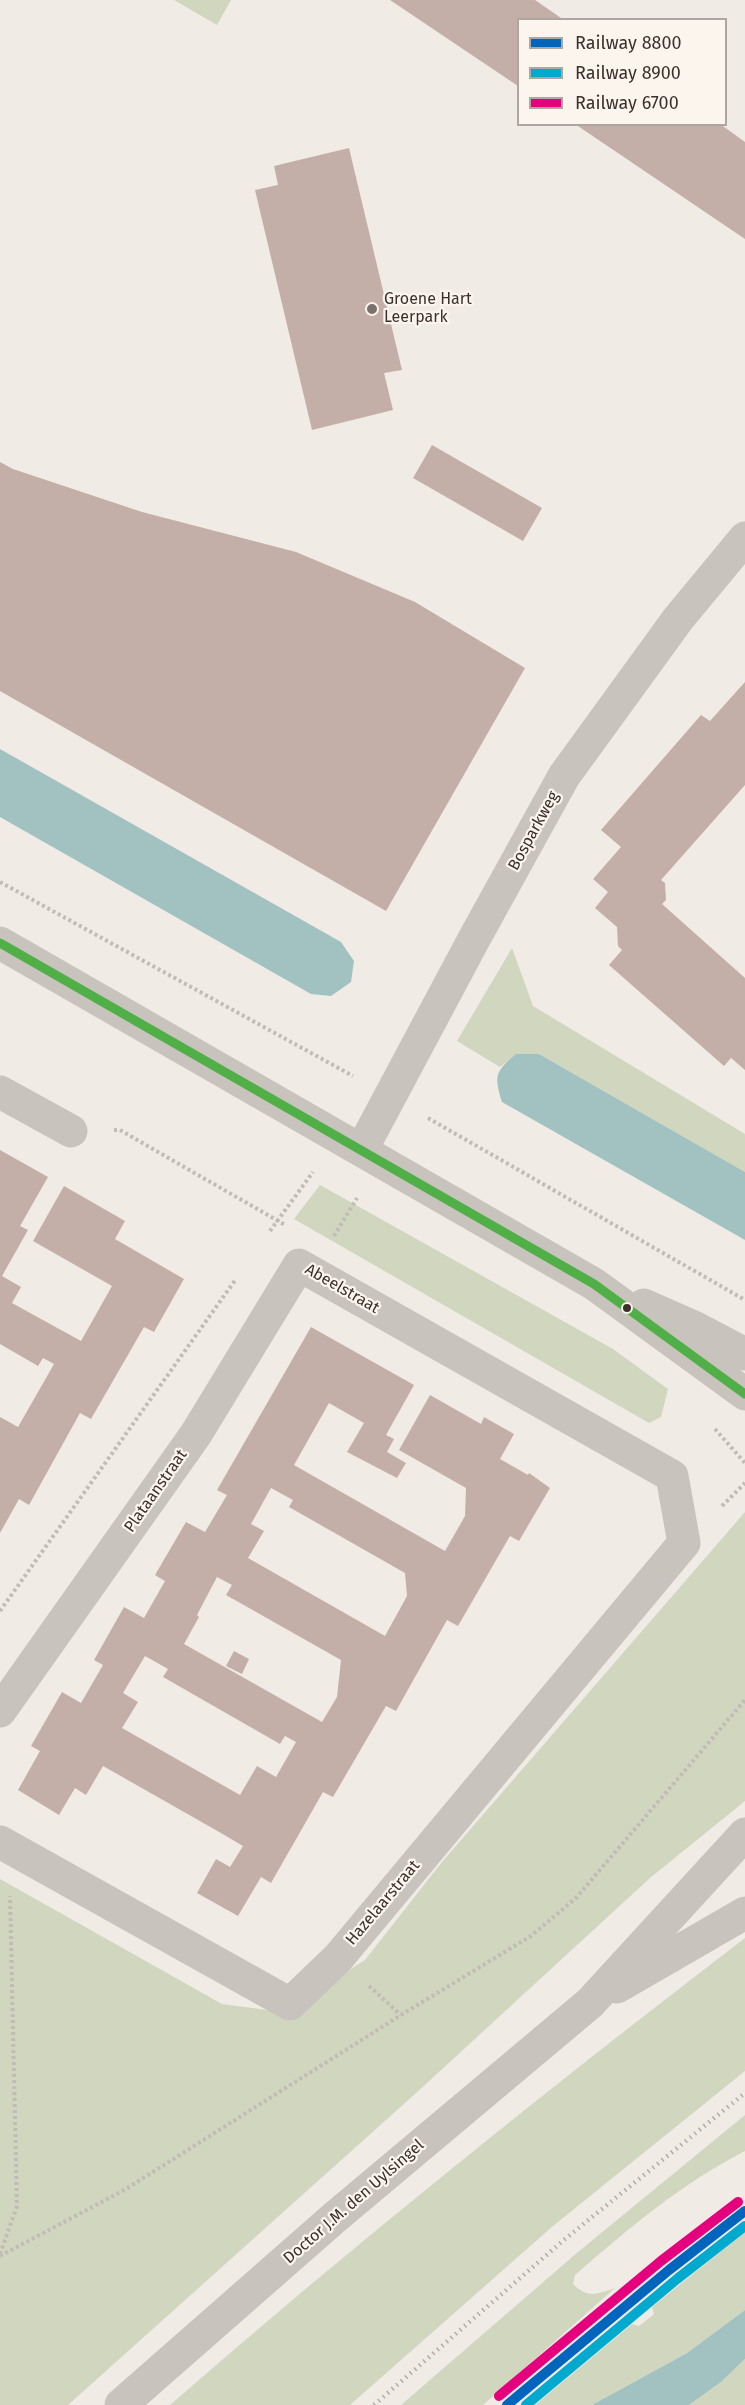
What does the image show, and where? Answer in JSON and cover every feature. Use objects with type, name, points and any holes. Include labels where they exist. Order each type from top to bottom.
[{"type":"street","name":"Bosparkweg","points":[[362,1149],[564,777],[678,620],[745,538]]},
{"type":"street","points":[[0,943],[594,1284],[745,1394]]},
{"type":"street","points":[[0,1092],[71,1131]]},
{"type":"street","name":"Abeelstraat","points":[[313,1257],[672,1476],[684,1543]]},
{"type":"street","name":"Plataanstraat","points":[[0,1711],[196,1434],[313,1257]]},
{"type":"street","points":[[594,1284],[696,1328],[745,1354]]},
{"type":"street","name":"Hazelaarstraat","points":[[5,1844],[290,2004],[338,1958],[684,1543]]},
{"type":"street","name":"Doctor J.M. den Uylsingel","points":[[121,2405],[334,2218],[590,2003],[745,1834]]},
{"type":"street","name":"Doctor J.M. den Uylsingel","points":[[590,2003],[745,1913]]},
{"type":"path","points":[[71,1131],[120,1130],[287,1226]]},
{"type":"path","points":[[264,1240],[317,1166]]},
{"type":"path","points":[[313,1257],[360,1193]]},
{"type":"path","points":[[0,1611],[243,1270]]},
{"type":"path","points":[[0,2255],[126,2189],[531,1936],[576,1898],[745,1700]]},
{"type":"path","points":[[0,2255],[17,2205],[5,1844]]},
{"type":"green space","points":[[174,0],[231,0],[217,25]]},
{"type":"green space","points":[[512,948],[533,1006],[745,1134],[745,1172],[539,1054],[517,1054],[500,1067],[457,1041]]},
{"type":"green space","points":[[320,1185],[613,1349],[668,1389],[661,1417],[649,1423],[294,1219]]},
{"type":"green space","points":[[745,1512],[745,1801],[650,1878],[415,2094],[68,2405],[0,2405],[0,1879],[222,2004],[282,2012],[365,1960],[442,1862]]},
{"type":"green space","points":[[745,1938],[745,2071],[553,2226],[350,2405],[170,2405],[311,2284],[454,2167]]},
{"type":"green space","points":[[745,2115],[745,2151],[699,2177],[678,2192],[635,2224],[575,2275],[573,2284],[583,2292],[593,2294],[615,2288],[483,2405],[401,2405],[578,2252]]},
{"type":"green space","points":[[745,2232],[745,2310],[687,2353],[592,2405],[535,2405],[632,2324],[639,2326],[654,2314],[652,2307]]},
{"type":"green space","points":[[745,2359],[745,2405],[689,2405],[721,2382]]},
{"type":"water","points":[[0,749],[341,942],[354,961],[351,982],[331,996],[311,994],[0,817]]},
{"type":"water","points":[[516,1054],[539,1054],[745,1172],[745,1240],[502,1102],[498,1075],[504,1065]]},
{"type":"water","points":[[745,2310],[745,2359],[721,2382],[689,2405],[592,2405],[687,2353]]},
{"type":"building","points":[[390,0],[535,0],[561,18],[517,18],[517,85]]},
{"type":"building","points":[[578,126],[723,126],[745,142],[745,239]]},
{"type":"building","points":[[349,148],[402,370],[384,373],[393,410],[312,430],[255,190],[278,185],[274,166]]},
{"type":"building","points":[[432,445],[542,508],[523,541],[413,478]]},
{"type":"building","points":[[0,462],[13,469],[142,512],[296,552],[415,602],[525,668],[386,911],[0,691]]},
{"type":"building","points":[[745,682],[745,785],[661,880],[665,883],[666,900],[662,904],[745,978],[745,1070],[731,1058],[724,1066],[609,965],[622,950],[618,946],[617,927],[595,908],[608,892],[593,879],[621,847],[601,830],[701,715],[710,721]]},
{"type":"building","points":[[0,1150],[48,1177],[20,1226],[28,1230],[2,1276],[21,1287],[12,1303],[81,1341],[112,1286],[33,1241],[64,1186],[125,1221],[115,1239],[184,1279],[154,1332],[144,1327],[91,1419],[80,1413],[29,1505],[19,1499],[0,1533],[0,1417],[18,1427],[54,1364],[43,1358],[38,1366],[0,1344]]},
{"type":"building","points":[[311,1327],[414,1385],[386,1435],[394,1439],[387,1452],[406,1463],[397,1478],[347,1452],[364,1423],[329,1403],[294,1465],[445,1551],[465,1516],[466,1488],[399,1450],[430,1395],[481,1424],[484,1417],[514,1434],[500,1459],[528,1475],[529,1473],[550,1488],[519,1541],[510,1536],[458,1626],[447,1620],[396,1711],[386,1706],[333,1797],[323,1792],[271,1883],[261,1877],[238,1916],[197,1893],[216,1859],[230,1867],[243,1846],[214,1829],[103,1766],[86,1795],[75,1788],[59,1815],[18,1790],[40,1751],[31,1746],[62,1692],[81,1703],[103,1665],[94,1660],[124,1607],[144,1618],[165,1581],[155,1575],[186,1522],[205,1532],[227,1495],[217,1490]],"holes":[[[271,1488],[293,1500],[289,1507],[405,1573],[407,1596],[385,1636],[248,1558],[264,1531],[251,1524]],[[217,1577],[232,1585],[226,1595],[341,1660],[337,1697],[322,1722],[184,1644],[199,1617],[197,1615]],[[145,1656],[168,1669],[163,1677],[280,1744],[285,1736],[296,1742],[276,1777],[257,1766],[240,1795],[122,1728],[138,1702],[123,1693]]]},
{"type":"building","points":[[234,1651],[249,1659],[242,1674],[226,1666]]},
{"type":"railway","points":[[374,2405],[565,2239],[745,2093]]},
{"type":"rail line","name":"6700","points":[[499,2396],[661,2261],[738,2202]]},
{"type":"rail line","name":"8800","points":[[507,2405],[669,2270],[745,2211]]},
{"type":"rail line","name":"8900","points":[[526,2405],[677,2279],[745,2226]]},
{"type":"transit line","points":[[0,943],[594,1284],[745,1394]]},
{"type":"place","name":"Groene Hart Leerpark","points":[[372,309]]}]
